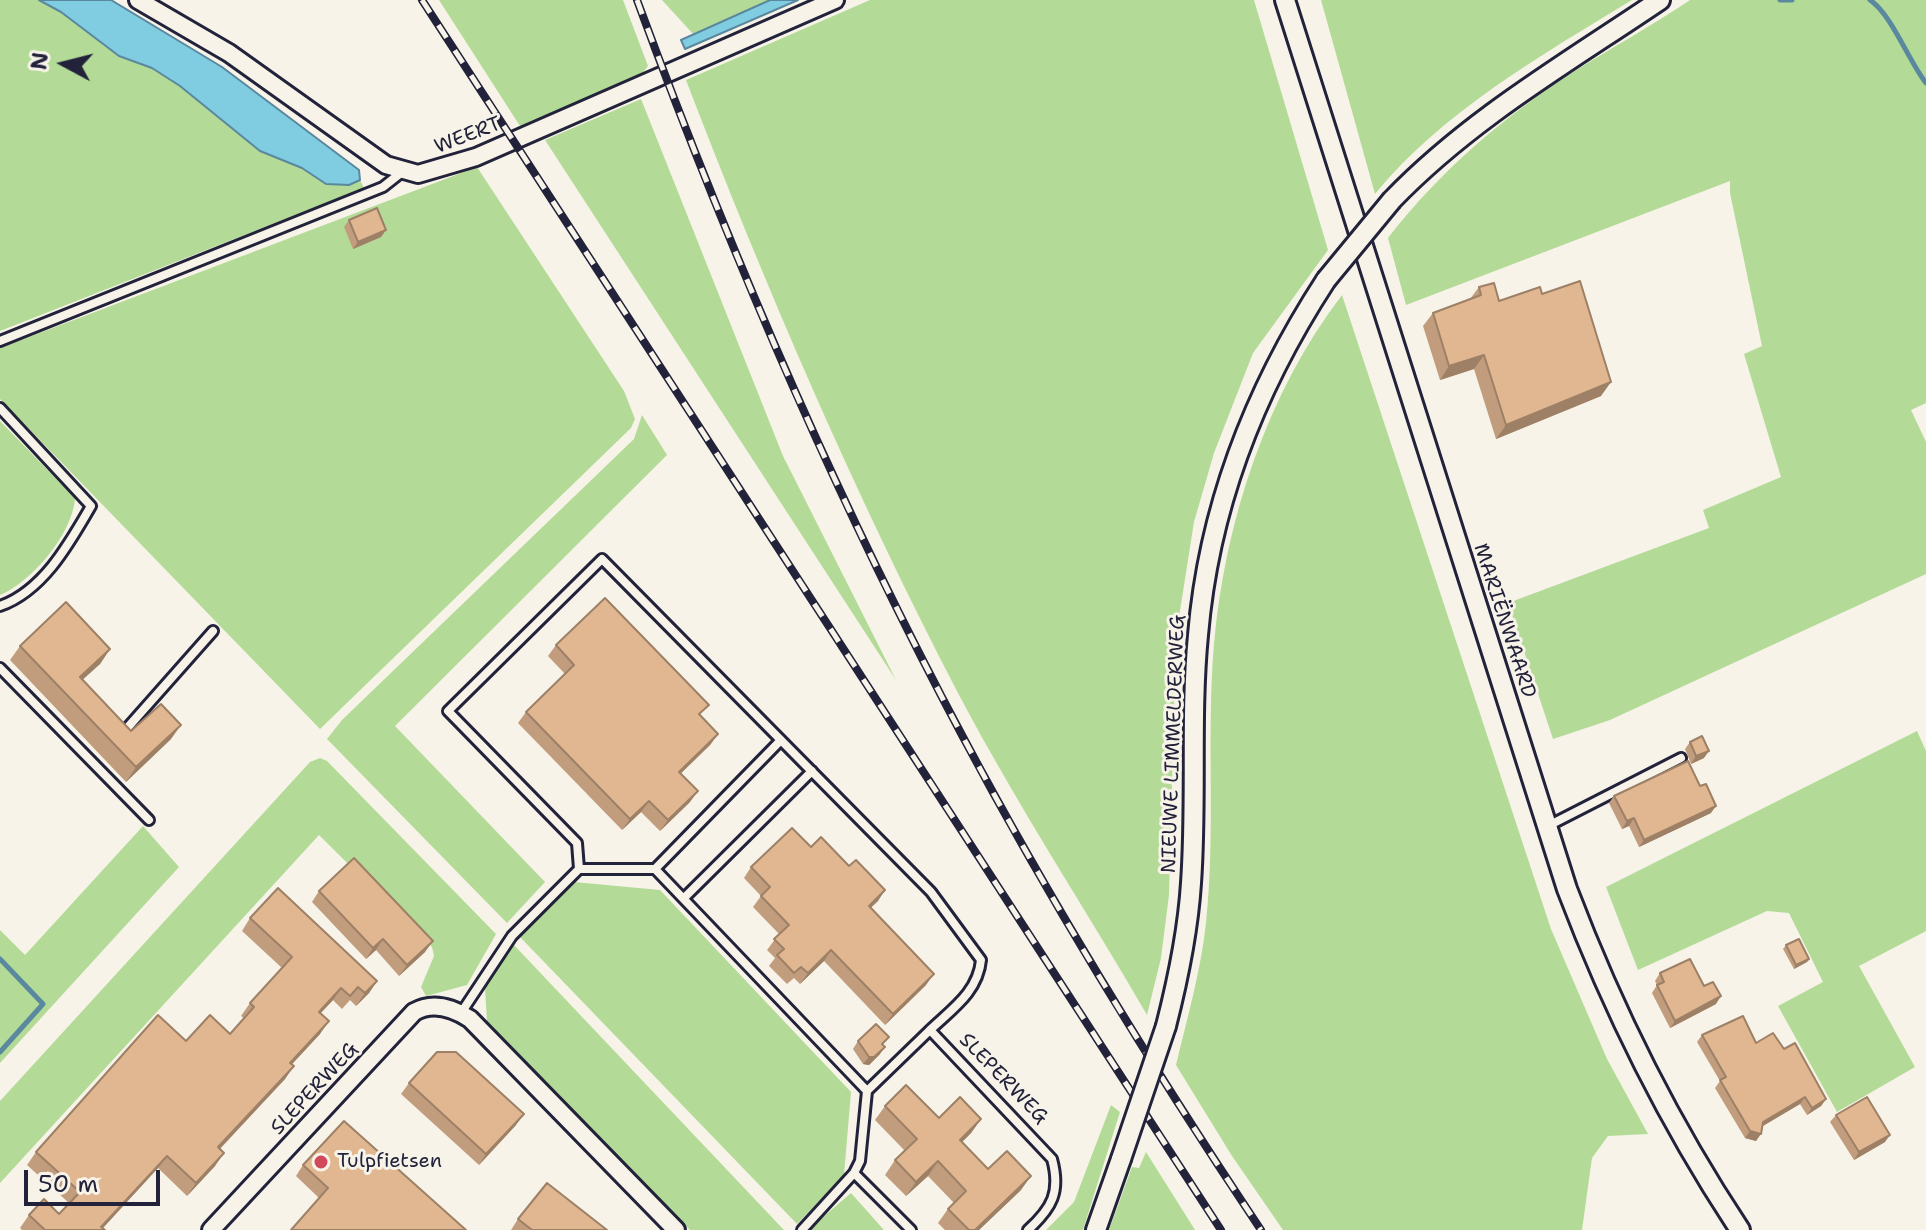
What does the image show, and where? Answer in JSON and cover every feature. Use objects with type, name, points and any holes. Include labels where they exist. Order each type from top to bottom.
[{"type":"street","points":[[138,0],[229,53],[373,158],[402,172]]},
{"type":"street","name":"WEERT","points":[[402,172],[437,171],[476,157],[835,0]]},
{"type":"street","name":"MARIËNWAARD","points":[[1285,0],[1546,827],[1595,961],[1625,1028],[1685,1143],[1740,1230]]},
{"type":"street","name":"NIEUWE LIMMELDERWEG","points":[[1096,1230],[1166,1026],[1183,951],[1191,884],[1196,665],[1203,586],[1213,536],[1251,415],[1286,344],[1326,280],[1419,172],[1485,118],[1660,0]]},
{"type":"street","name":"SLEPERWEG","points":[[211,1230],[414,1012],[433,1006],[461,1013]]},
{"type":"street","points":[[461,1013],[676,1230]]},
{"type":"lane","points":[[0,341],[375,190],[402,172]]},
{"type":"lane","points":[[0,408],[91,506],[58,558],[22,599],[0,606]]},
{"type":"lane","points":[[579,869],[577,843],[448,711],[602,559],[931,892],[981,960],[980,977],[973,989],[930,1030]]},
{"type":"lane","points":[[111,725],[120,736],[213,631]]},
{"type":"lane","points":[[0,668],[149,820]]},
{"type":"lane","points":[[655,869],[781,740]]},
{"type":"lane","points":[[1546,827],[1681,758]]},
{"type":"lane","points":[[684,898],[812,771]]},
{"type":"lane","points":[[461,1013],[512,936],[579,869],[655,869],[867,1091],[860,1161],[852,1177],[802,1230]]},
{"type":"lane","name":"SLEPERWEG","points":[[867,1091],[930,1030],[1052,1159],[1057,1179],[1048,1211],[1028,1230]]},
{"type":"lane","points":[[852,1177],[911,1230]]},
{"type":"green space","points":[[0,0],[39,0],[61,12],[119,56],[152,68],[180,86],[260,151],[302,168],[326,184],[349,185],[360,180],[364,188],[0,331]]},
{"type":"green space","points":[[439,0],[623,0],[648,66],[641,75],[520,126]]},
{"type":"green space","points":[[662,0],[770,0],[694,35]]},
{"type":"green space","points":[[870,0],[1254,0],[1328,250],[1253,353],[1214,453],[1194,522],[1176,636],[1169,895],[1161,958],[1147,1015],[1004,776],[959,695],[884,545],[814,392],[686,80]]},
{"type":"green space","points":[[1321,0],[1632,0],[1495,86],[1431,136],[1375,194]]},
{"type":"green space","points":[[1690,0],[1926,0],[1926,403],[1911,410],[1926,442],[1926,574],[1610,720],[1553,739],[1508,603],[1709,528],[1703,510],[1781,477],[1744,354],[1762,346],[1730,181],[1406,305],[1388,238],[1429,190],[1498,126],[1575,71]]},
{"type":"green space","points":[[641,99],[783,456],[896,680],[545,140]]},
{"type":"green space","points":[[477,167],[624,391],[635,419],[631,428],[320,729],[0,399],[0,348]]},
{"type":"green space","points":[[1342,295],[1551,929],[1607,1059],[1648,1134],[1608,1136],[1592,1158],[1582,1230],[1283,1230],[1232,1156],[1176,1065],[1206,923],[1214,644],[1228,551],[1254,460],[1271,416],[1315,333]]},
{"type":"green space","points":[[642,415],[667,455],[395,726],[545,882],[507,923],[327,739],[342,720],[634,439]]},
{"type":"green space","points":[[0,421],[75,498],[67,526],[49,555],[25,579],[0,595]]},
{"type":"green space","points":[[1917,731],[1926,751],[1926,931],[1859,966],[1915,1067],[1837,1112],[1778,1006],[1823,982],[1789,913],[1767,911],[1638,970],[1606,887]]},
{"type":"green space","points":[[320,758],[327,761],[496,934],[467,985],[426,996],[421,987],[434,956],[432,947],[319,835],[0,1183],[0,1101],[310,762]]},
{"type":"green space","points":[[143,826],[179,867],[0,1063],[0,930],[25,955]]},
{"type":"green space","points":[[574,882],[660,890],[851,1092],[844,1175],[797,1224],[520,937]]},
{"type":"green space","points":[[513,944],[784,1230],[690,1230],[487,1022],[485,987]]},
{"type":"green space","points":[[1111,1105],[1120,1112],[1083,1230],[1046,1230],[1074,1202]]},
{"type":"green space","points":[[1146,1152],[1195,1230],[1109,1230],[1132,1167],[1139,1168]]},
{"type":"green space","points":[[851,1193],[884,1230],[808,1230]]},
{"type":"water","points":[[39,0],[111,0],[222,67],[359,170],[360,180],[349,185],[326,184],[302,168],[260,151],[180,86],[152,68],[119,56],[61,12]]},
{"type":"water","points":[[770,0],[798,0],[685,49],[681,40]]},
{"type":"building","points":[[377,208],[386,230],[358,242],[349,220]]},
{"type":"building","points":[[1580,281],[1611,382],[1506,425],[1484,355],[1449,366],[1433,313],[1481,295],[1479,287],[1494,283],[1499,301],[1540,287],[1542,294]]},
{"type":"building","points":[[605,598],[709,705],[699,714],[718,734],[679,772],[698,791],[668,820],[649,801],[630,819],[526,712],[574,665],[556,645]]},
{"type":"building","points":[[66,602],[110,649],[80,677],[131,731],[161,704],[181,725],[136,767],[20,646]]},
{"type":"building","points":[[1702,736],[1709,751],[1696,756],[1690,742]]},
{"type":"building","points":[[1688,761],[1700,786],[1706,784],[1716,806],[1644,840],[1634,818],[1627,821],[1614,796]]},
{"type":"building","points":[[792,828],[811,847],[821,837],[849,866],[856,860],[885,890],[869,906],[934,974],[893,1014],[831,950],[808,973],[801,967],[794,973],[777,955],[784,949],[774,939],[789,925],[761,896],[770,887],[751,867]]},
{"type":"building","points":[[354,858],[433,941],[407,965],[383,939],[373,948],[319,891]]},
{"type":"building","points":[[278,888],[377,981],[365,993],[358,987],[350,996],[341,988],[319,1012],[329,1021],[290,1063],[294,1066],[218,1147],[224,1153],[196,1183],[167,1156],[101,1227],[105,1230],[45,1230],[29,1215],[44,1199],[59,1214],[80,1192],[36,1152],[158,1015],[186,1041],[210,1015],[230,1034],[254,1007],[250,1003],[292,957],[250,918]]},
{"type":"building","points":[[1799,939],[1809,959],[1796,965],[1786,945]]},
{"type":"building","points":[[1690,959],[1704,986],[1713,982],[1721,996],[1675,1021],[1657,985],[1664,982],[1660,973]]},
{"type":"building","points":[[1743,1016],[1756,1043],[1773,1033],[1784,1049],[1795,1043],[1826,1099],[1812,1108],[1805,1097],[1763,1122],[1761,1134],[1750,1131],[1720,1080],[1726,1077],[1702,1035]]},
{"type":"building","points":[[876,1024],[889,1037],[882,1044],[885,1047],[874,1057],[869,1057],[858,1041]]},
{"type":"building","points":[[437,1052],[456,1052],[524,1114],[486,1154],[409,1083]]},
{"type":"building","points":[[906,1085],[939,1118],[960,1097],[981,1119],[960,1140],[988,1169],[1007,1151],[1031,1176],[975,1230],[969,1230],[948,1209],[966,1191],[938,1161],[916,1182],[895,1160],[917,1139],[885,1106]]},
{"type":"building","points":[[1867,1097],[1890,1135],[1859,1152],[1836,1115]]},
{"type":"building","points":[[344,1121],[466,1230],[291,1230],[328,1188],[303,1165]]},
{"type":"building","points":[[547,1183],[607,1230],[532,1230],[518,1219]]},
{"type":"waterway","points":[[1780,0],[1792,0]]},
{"type":"waterway","points":[[1870,0],[1886,16],[1926,83]]},
{"type":"waterway","points":[[0,959],[43,1004],[0,1052]]},
{"type":"railway","points":[[422,0],[1221,1230]]},
{"type":"railway","points":[[637,0],[709,188],[787,374],[916,647],[997,800],[1069,925],[1143,1048],[1261,1230]]},
{"type":"place","name":"Tulpfietsen","points":[[321,1162]]}]
